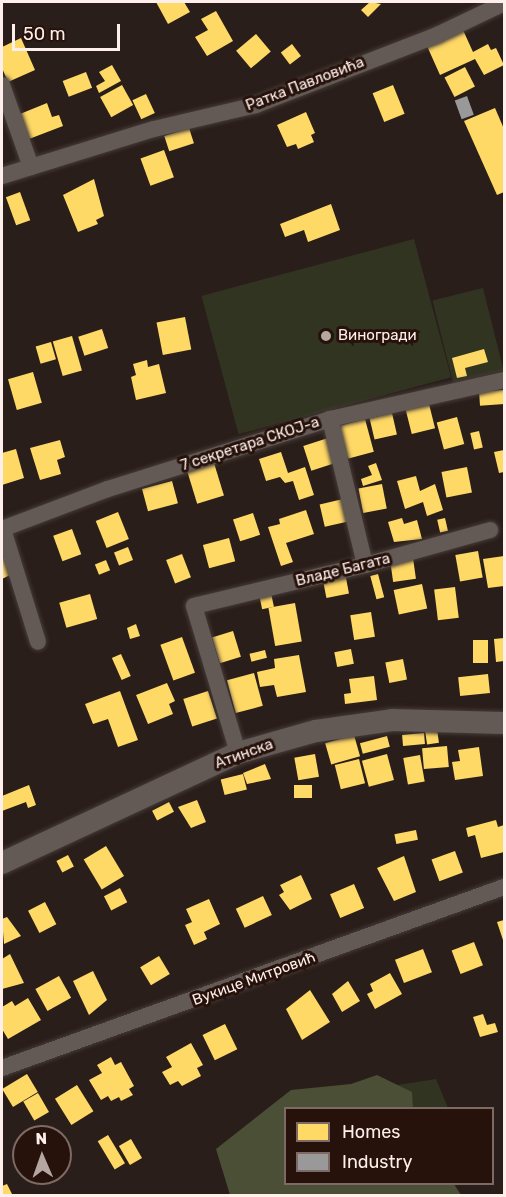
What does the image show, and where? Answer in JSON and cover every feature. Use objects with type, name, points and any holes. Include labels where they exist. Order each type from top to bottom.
[{"type":"street","name":"Ратка Павловића","points":[[2,176],[154,129],[256,105],[437,35],[504,3]]},
{"type":"street","points":[[2,85],[31,167]]},
{"type":"street","name":"7 секретара СКОЈ-а","points":[[2,529],[108,489],[330,419],[504,380]]},
{"type":"street","points":[[330,419],[365,565]]},
{"type":"street","points":[[2,529],[38,642]]},
{"type":"street","name":"Владе Багата","points":[[238,753],[195,606],[365,565],[490,530]]},
{"type":"street","name":"Атинска","points":[[2,863],[238,753],[316,731],[392,720],[504,723]]},
{"type":"street","name":"Вукице Митровић","points":[[2,1068],[504,887]]},
{"type":"green space","name":"Виногради","points":[[414,239],[451,377],[239,434],[201,296]]},
{"type":"green space","points":[[483,288],[504,370],[453,383],[433,301]]},
{"type":"green space","points":[[377,1075],[412,1092],[413,1107],[284,1107],[284,1185],[455,1185],[461,1195],[230,1195],[216,1149],[291,1090],[351,1084]]},
{"type":"green space","points":[[436,1079],[448,1107],[331,1107],[334,1095]]},
{"type":"building: Homes","points":[[156,2],[184,2],[190,12],[168,24]]},
{"type":"building: Homes","points":[[370,2],[381,4],[368,17],[361,10]]},
{"type":"building: Homes","points":[[216,11],[233,41],[207,56],[195,37],[208,30],[201,19]]},
{"type":"building: Homes","points":[[463,30],[473,52],[488,44],[491,50],[496,48],[504,65],[484,75],[475,59],[440,75],[427,46]]},
{"type":"building: Homes","points":[[256,34],[271,52],[251,68],[236,51]]},
{"type":"building: Homes","points":[[21,38],[35,70],[8,82],[2,68],[2,47]]},
{"type":"building: Homes","points":[[292,44],[301,56],[290,64],[281,52]]},
{"type":"building: Homes","points":[[112,65],[121,81],[99,93],[96,86],[105,81],[99,72]]},
{"type":"building: Homes","points":[[465,67],[475,87],[454,97],[445,77]]},
{"type":"building: Homes","points":[[86,72],[92,88],[69,97],[63,81]]},
{"type":"building: Homes","points":[[122,85],[133,105],[111,117],[100,97]]},
{"type":"building: Homes","points":[[393,85],[405,114],[384,122],[373,93]]},
{"type":"building: Homes","points":[[146,94],[155,113],[141,119],[132,100]]},
{"type":"building: Homes","points":[[47,103],[52,117],[59,115],[63,126],[29,139],[20,114]]},
{"type":"building: Homes","points":[[495,108],[504,129],[504,192],[497,195],[464,121]]},
{"type":"building: Homes","points":[[306,112],[315,133],[311,135],[314,142],[298,149],[296,144],[287,147],[277,125]]},
{"type":"building: Homes","points":[[189,128],[194,143],[169,151],[164,136]]},
{"type":"building: Homes","points":[[164,150],[174,177],[150,186],[141,159]]},
{"type":"building: Homes","points":[[94,179],[104,216],[96,220],[98,224],[78,232],[63,195]]},
{"type":"building: Homes","points":[[20,192],[30,220],[16,225],[6,197]]},
{"type":"building: Homes","points":[[331,204],[340,230],[308,242],[304,230],[285,237],[280,224]]},
{"type":"building: Homes","points":[[185,317],[191,349],[163,355],[157,323]]},
{"type":"building: Homes","points":[[102,329],[108,348],[84,356],[78,337]]},
{"type":"building: Homes","points":[[72,336],[82,371],[63,376],[53,342]]},
{"type":"building: Homes","points":[[51,342],[56,359],[41,364],[36,346]]},
{"type":"building: Homes","points":[[484,349],[488,362],[465,368],[467,376],[457,378],[452,358]]},
{"type":"building: Homes","points":[[147,360],[148,367],[159,364],[166,393],[136,400],[131,377],[136,375],[133,364]]},
{"type":"building: Homes","points":[[33,372],[42,403],[17,410],[8,379]]},
{"type":"building: Homes","points":[[503,390],[504,404],[480,406],[479,392]]},
{"type":"building: Homes","points":[[429,404],[435,428],[412,434],[406,410]]},
{"type":"building: Homes","points":[[392,413],[397,434],[375,440],[370,418]]},
{"type":"building: Homes","points":[[457,417],[464,444],[444,449],[437,422]]},
{"type":"building: Homes","points":[[365,419],[374,452],[348,459],[339,426]]},
{"type":"building: Homes","points":[[479,431],[483,448],[474,450],[470,433]]},
{"type":"building: Homes","points":[[328,438],[336,463],[311,471],[303,446]]},
{"type":"building: Homes","points":[[60,440],[65,457],[57,460],[61,474],[40,480],[30,448]]},
{"type":"building: Homes","points":[[16,449],[24,478],[2,485],[2,453]]},
{"type":"building: Homes","points":[[504,450],[504,472],[499,473],[494,452]]},
{"type":"building: Homes","points":[[281,452],[288,473],[305,467],[314,495],[299,500],[293,481],[285,483],[280,477],[266,481],[259,459]]},
{"type":"building: Homes","points":[[214,463],[224,496],[197,504],[187,471]]},
{"type":"building: Homes","points":[[376,463],[382,480],[363,486],[361,479],[372,475],[368,466]]},
{"type":"building: Homes","points":[[467,467],[472,493],[446,497],[441,472]]},
{"type":"building: Homes","points":[[416,476],[420,491],[435,484],[443,510],[427,516],[423,502],[405,509],[397,481]]},
{"type":"building: Homes","points":[[172,481],[178,503],[148,511],[142,489]]},
{"type":"building: Homes","points":[[382,484],[387,509],[363,513],[358,489]]},
{"type":"building: Homes","points":[[343,499],[348,521],[325,527],[320,504]]},
{"type":"building: Homes","points":[[306,510],[314,534],[286,543],[293,562],[281,566],[268,527],[280,524],[279,519]]},
{"type":"building: Homes","points":[[118,512],[129,539],[107,548],[96,521]]},
{"type":"building: Homes","points":[[253,513],[260,535],[240,541],[233,519]]},
{"type":"building: Homes","points":[[402,518],[404,524],[417,520],[422,539],[394,542],[388,522]]},
{"type":"building: Homes","points":[[445,518],[448,531],[440,532],[437,520]]},
{"type":"building: Homes","points":[[72,529],[81,554],[62,561],[53,536]]},
{"type":"building: Homes","points":[[229,538],[235,561],[209,568],[203,545]]},
{"type":"building: Homes","points":[[2,544],[14,573],[2,579]]},
{"type":"building: Homes","points":[[128,547],[133,560],[119,565],[114,552]]},
{"type":"building: Homes","points":[[478,551],[483,578],[460,582],[455,555]]},
{"type":"building: Homes","points":[[182,554],[191,577],[175,583],[166,560]]},
{"type":"building: Homes","points":[[504,556],[504,586],[488,588],[483,559]]},
{"type":"building: Homes","points":[[413,558],[416,579],[393,582],[390,561]]},
{"type":"building: Homes","points":[[106,560],[110,570],[99,575],[95,564]]},
{"type":"building: Homes","points":[[345,573],[349,594],[326,598],[322,577]]},
{"type":"building: Homes","points":[[378,574],[384,597],[376,599],[370,576]]},
{"type":"building: Homes","points":[[422,584],[427,608],[399,614],[394,590]]},
{"type":"building: Homes","points":[[455,587],[459,618],[438,620],[434,590]]},
{"type":"building: Homes","points":[[271,593],[274,607],[262,609],[259,595]]},
{"type":"building: Homes","points":[[90,594],[97,619],[66,628],[59,603]]},
{"type":"building: Homes","points":[[295,603],[302,641],[275,646],[268,608]]},
{"type":"building: Homes","points":[[371,612],[375,637],[354,640],[350,615]]},
{"type":"building: Homes","points":[[136,624],[140,636],[130,639],[127,628]]},
{"type":"building: Homes","points":[[233,631],[241,657],[220,663],[212,637]]},
{"type":"building: Homes","points":[[182,637],[195,673],[173,681],[160,645]]},
{"type":"building: Homes","points":[[504,638],[504,661],[496,662],[494,639]]},
{"type":"building: Homes","points":[[473,640],[488,640],[488,663],[473,663]]},
{"type":"building: Homes","points":[[351,649],[354,664],[337,667],[334,652]]},
{"type":"building: Homes","points":[[265,650],[267,658],[251,662],[249,654]]},
{"type":"building: Homes","points":[[121,654],[131,676],[122,680],[112,658]]},
{"type":"building: Homes","points":[[299,655],[306,692],[277,697],[274,685],[260,687],[257,672],[275,668],[274,659]]},
{"type":"building: Homes","points":[[403,659],[407,680],[389,683],[385,662]]},
{"type":"building: Homes","points":[[254,673],[263,706],[236,713],[227,680]]},
{"type":"building: Homes","points":[[488,674],[490,693],[460,696],[458,677]]},
{"type":"building: Homes","points":[[374,676],[377,700],[345,704],[344,694],[351,693],[349,679]]},
{"type":"building: Homes","points":[[167,683],[175,701],[169,704],[173,714],[148,724],[136,695]]},
{"type":"building: Homes","points":[[120,691],[138,740],[118,747],[108,719],[93,724],[85,704]]},
{"type":"building: Homes","points":[[208,691],[217,719],[192,727],[183,699]]},
{"type":"building: Homes","points":[[437,729],[439,743],[427,745],[425,731]]},
{"type":"building: Homes","points":[[424,733],[425,744],[403,746],[402,735]]},
{"type":"building: Homes","points":[[354,735],[360,756],[331,764],[325,743]]},
{"type":"building: Homes","points":[[387,736],[390,747],[363,754],[360,743]]},
{"type":"building: Homes","points":[[447,746],[449,767],[424,769],[422,748]]},
{"type":"building: Homes","points":[[479,747],[483,776],[455,780],[452,762],[460,761],[458,750]]},
{"type":"building: Homes","points":[[315,754],[319,777],[298,780],[294,758]]},
{"type":"building: Homes","points":[[387,754],[394,780],[369,787],[362,761]]},
{"type":"building: Homes","points":[[420,755],[425,782],[408,785],[403,758]]},
{"type":"building: Homes","points":[[359,759],[365,783],[341,789],[335,765]]},
{"type":"building: Homes","points":[[265,764],[271,779],[247,784],[243,773]]},
{"type":"building: Homes","points":[[243,774],[247,790],[225,795],[221,780]]},
{"type":"building: Homes","points":[[29,785],[36,805],[28,808],[26,802],[2,811],[2,796]]},
{"type":"building: Homes","points":[[294,785],[312,785],[312,798],[294,798]]},
{"type":"building: Homes","points":[[197,800],[206,822],[191,828],[178,807]]},
{"type":"building: Homes","points":[[169,802],[174,812],[157,820],[152,811]]},
{"type":"building: Homes","points":[[496,820],[498,827],[504,825],[504,852],[481,858],[475,835],[468,837],[466,828]]},
{"type":"building: Homes","points":[[416,830],[418,840],[396,844],[394,834]]},
{"type":"building: Homes","points":[[106,846],[124,876],[102,889],[84,859]]},
{"type":"building: Homes","points":[[455,851],[463,873],[439,881],[432,860]]},
{"type":"building: Homes","points":[[68,855],[74,867],[62,872],[56,861]]},
{"type":"building: Homes","points":[[404,856],[416,892],[394,901],[377,868]]},
{"type":"building: Homes","points":[[301,875],[312,899],[290,910],[279,895],[284,892],[280,885]]},
{"type":"building: Homes","points":[[354,884],[364,908],[340,918],[330,894]]},
{"type":"building: Homes","points":[[120,888],[127,902],[111,910],[104,896]]},
{"type":"building: Homes","points":[[263,896],[272,915],[245,928],[236,909]]},
{"type":"building: Homes","points":[[209,899],[220,924],[204,932],[207,939],[194,945],[185,925],[192,922],[186,909]]},
{"type":"building: Homes","points":[[45,902],[56,924],[39,933],[28,911]]},
{"type":"building: Homes","points":[[7,917],[21,936],[4,944],[2,919]]},
{"type":"building: Homes","points":[[504,920],[504,943],[497,922]]},
{"type":"building: Homes","points":[[474,942],[483,965],[461,974],[452,951]]},
{"type":"building: Homes","points":[[423,949],[432,972],[404,983],[395,960]]},
{"type":"building: Homes","points":[[10,954],[24,983],[2,989],[2,959]]},
{"type":"building: Homes","points":[[159,956],[170,974],[151,985],[140,967]]},
{"type":"building: Homes","points":[[93,971],[107,1000],[89,1015],[73,981]]},
{"type":"building: Homes","points":[[390,973],[402,994],[375,1009],[367,994],[373,991],[370,984]]},
{"type":"building: Homes","points":[[59,976],[71,998],[48,1011],[35,989]]},
{"type":"building: Homes","points":[[348,981],[360,1001],[342,1012],[332,994]]},
{"type":"building: Homes","points":[[310,990],[330,1022],[302,1040],[286,1009]]},
{"type":"building: Homes","points":[[28,998],[41,1020],[8,1039],[2,1029],[2,1007],[12,1001],[15,1006]]},
{"type":"building: Homes","points":[[483,1014],[487,1025],[495,1023],[498,1032],[480,1037],[473,1017]]},
{"type":"building: Homes","points":[[225,1024],[237,1049],[215,1060],[203,1035]]},
{"type":"building: Homes","points":[[191,1043],[203,1065],[197,1068],[201,1076],[182,1086],[178,1081],[170,1085],[162,1072],[172,1067],[166,1057]]},
{"type":"building: Homes","points":[[111,1057],[115,1065],[121,1062],[134,1086],[129,1089],[133,1095],[121,1101],[119,1097],[111,1101],[108,1096],[101,1100],[89,1080],[102,1073],[97,1065]]},
{"type":"building: Homes","points":[[27,1074],[38,1092],[13,1107],[2,1089]]},
{"type":"building: Homes","points":[[77,1085],[93,1111],[71,1125],[55,1099]]},
{"type":"building: Homes","points":[[38,1093],[49,1112],[34,1121],[23,1102]]},
{"type":"building: Homes","points":[[108,1135],[125,1163],[115,1169],[98,1141]]},
{"type":"building: Homes","points":[[131,1139],[142,1158],[130,1165],[119,1146]]},
{"type":"building: Homes","points":[[7,1184],[13,1196],[2,1196],[2,1186]]},
{"type":"building: Industry","points":[[467,96],[474,115],[462,119],[455,100]]},
{"type":"place","name":"Виногради","points":[[326,336]]}]
